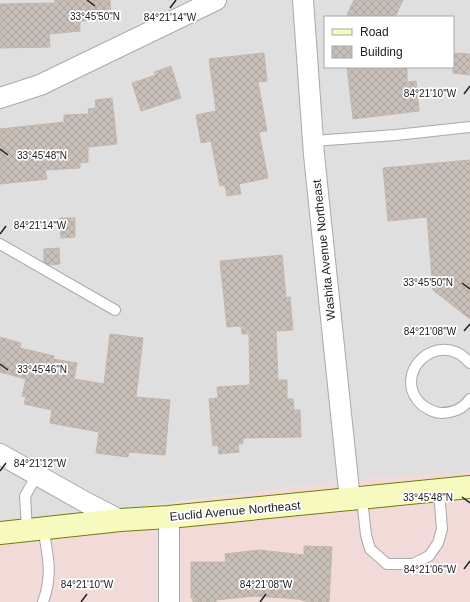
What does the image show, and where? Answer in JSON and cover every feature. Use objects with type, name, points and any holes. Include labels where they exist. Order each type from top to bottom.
[{"type":"street","points":[[0,98],[40,85],[216,0]]},
{"type":"street","name":"Washita Avenue Northeast","points":[[303,0],[313,141],[356,499]]},
{"type":"street","points":[[0,454],[120,520]]},
{"type":"street","name":"Euclid Avenue Northeast","points":[[0,533],[120,520],[169,517],[470,488]]},
{"type":"street","points":[[169,517],[169,602]]},
{"type":"lane","points":[[313,141],[396,135],[470,127]]},
{"type":"lane","points":[[0,244],[115,310]]},
{"type":"lane","points":[[470,363],[465,357],[445,349],[427,354],[418,361],[415,367],[412,377],[412,388],[418,401],[427,409],[437,413],[457,411],[470,399]]},
{"type":"lane","points":[[37,475],[25,496],[35,529],[49,555],[48,584],[43,602]]},
{"type":"lane","points":[[356,499],[370,549],[387,564],[413,564],[429,556],[438,543],[442,529],[439,491]]},
{"type":"shaded area","points":[[0,0],[470,0],[470,472],[351,480],[5,524],[0,537]]},
{"type":"shaded area","points":[[470,472],[470,602],[0,602],[0,537],[5,525],[351,480]]},
{"type":"building","points":[[55,0],[110,0],[111,19],[80,21],[80,31],[49,34],[50,47],[0,48],[0,4],[55,3]]},
{"type":"building","points":[[354,0],[403,0],[395,16],[346,16]]},
{"type":"building","points":[[264,53],[267,81],[258,82],[267,131],[259,132],[268,178],[239,184],[241,194],[227,196],[225,185],[220,186],[211,141],[201,143],[196,115],[216,111],[209,59]]},
{"type":"building","points":[[454,53],[470,54],[469,75],[453,73]]},
{"type":"building","points":[[171,66],[181,98],[141,111],[132,83],[156,75],[154,72]]},
{"type":"building","points":[[347,68],[407,68],[407,82],[416,81],[419,111],[353,119]]},
{"type":"building","points":[[112,98],[117,144],[88,147],[88,162],[80,163],[80,168],[45,170],[47,179],[0,184],[0,129],[64,122],[64,115],[89,114],[88,109],[96,108],[95,100]]},
{"type":"building","points":[[470,160],[470,319],[433,290],[427,217],[388,221],[383,168]]},
{"type":"building","points":[[60,218],[75,218],[75,237],[61,238]]},
{"type":"building","points":[[59,248],[60,264],[49,265],[44,262],[44,249]]},
{"type":"building","points":[[282,255],[286,298],[290,297],[293,330],[276,331],[278,380],[287,380],[287,399],[293,399],[294,410],[300,410],[301,437],[243,438],[243,444],[238,444],[239,452],[219,454],[218,445],[213,446],[209,399],[218,398],[217,387],[250,385],[249,334],[242,334],[241,326],[227,327],[220,261]]},
{"type":"building","points":[[110,334],[143,338],[136,397],[170,400],[165,455],[129,452],[128,457],[96,453],[99,432],[50,423],[52,410],[24,404],[26,397],[22,396],[26,379],[0,372],[0,337],[21,343],[20,348],[54,356],[53,359],[77,363],[74,379],[104,384]]},
{"type":"building","points":[[304,546],[332,547],[329,602],[306,602],[298,599],[254,596],[216,600],[216,602],[193,602],[193,598],[191,598],[191,562],[226,562],[225,554],[259,550],[304,555]]}]
